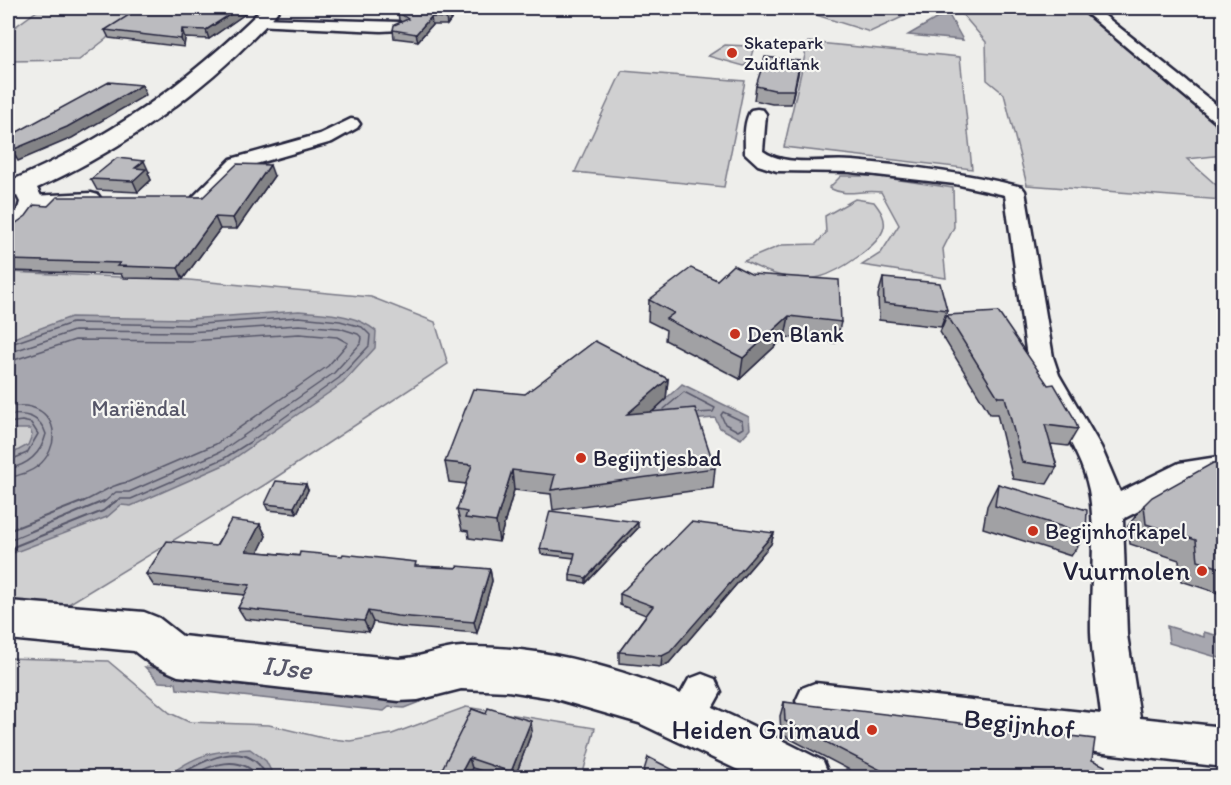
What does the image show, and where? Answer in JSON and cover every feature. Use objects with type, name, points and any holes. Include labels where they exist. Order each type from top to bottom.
[{"type":"main road","points":[[8,229],[30,211],[21,192],[117,139],[152,116],[273,12]]},
{"type":"main road","points":[[8,213],[8,229]]},
{"type":"main road","points":[[8,620],[121,628],[144,632],[166,650],[178,656],[399,680],[419,679],[458,668],[526,672],[616,692],[695,705],[806,777]]},
{"type":"street","points":[[1087,8],[1224,120]]},
{"type":"street","points":[[273,12],[381,27],[400,26]]},
{"type":"street","points":[[756,114],[754,153],[765,161],[777,165],[850,166],[955,178],[1015,192],[1040,357],[1098,471],[1104,488],[1107,513],[1109,635],[1123,736]]},
{"type":"street","points":[[182,201],[195,200],[209,194],[231,170],[246,159],[326,138],[351,124]]},
{"type":"street","points":[[21,192],[72,199],[105,200]]},
{"type":"street","points":[[1107,513],[1190,471],[1224,467]]},
{"type":"street","name":"Begijnhof","points":[[815,701],[1224,747]]},
{"type":"green space","points":[[41,8],[134,8],[106,39],[79,60],[8,61],[8,32]]},
{"type":"green space","points":[[824,8],[922,8],[870,32],[810,13]]},
{"type":"green space","points":[[957,8],[1085,8],[1223,126],[1223,155],[1187,159],[1223,191],[1223,200],[1027,185],[1004,94],[987,80],[986,42]]},
{"type":"green space","points":[[808,42],[960,57],[972,169],[784,147]]},
{"type":"green space","name":"Skatepark Zuidflank","points":[[725,45],[750,46],[753,50],[750,60],[744,66],[708,56]]},
{"type":"green space","points":[[622,71],[745,81],[724,187],[575,172]]},
{"type":"green space","points":[[841,176],[873,176],[953,188],[954,227],[943,249],[946,278],[862,265],[881,253],[899,225],[881,192],[848,193],[829,188]]},
{"type":"green space","points":[[855,199],[874,202],[883,217],[884,227],[867,250],[837,270],[820,277],[801,279],[771,273],[744,261],[782,245],[816,244],[826,233],[825,216]]},
{"type":"green space","name":"Mariëndal","points":[[8,272],[189,280],[371,297],[435,322],[448,364],[266,484],[62,608],[8,608]]},
{"type":"green space","points":[[8,658],[108,661],[170,713],[189,722],[269,725],[323,738],[350,741],[392,734],[466,707],[595,728],[582,777],[8,778]]},
{"type":"water","points":[[949,15],[963,40],[908,35],[941,16]]},
{"type":"water","points":[[299,311],[339,315],[367,325],[376,331],[375,348],[343,383],[226,464],[131,506],[121,505],[107,517],[8,555],[8,456],[28,445],[32,435],[30,429],[8,429],[8,340],[71,317],[188,319]]},
{"type":"water","points":[[682,384],[749,417],[750,429],[741,439],[720,428],[715,418],[639,424]]},
{"type":"water","points":[[1167,626],[1204,637],[1204,632],[1223,637],[1223,659],[1169,643]]},
{"type":"water","points":[[145,667],[427,699],[404,708],[389,707],[384,711],[177,689],[176,683],[159,682]]},
{"type":"water","points":[[250,749],[266,761],[274,777],[166,777],[187,763],[205,755]]},
{"type":"building","points":[[140,8],[240,8],[206,30],[182,29],[181,39],[105,30]]},
{"type":"building","points":[[399,8],[454,8],[446,18],[431,17],[416,34],[393,30],[394,25],[408,19],[398,12]]},
{"type":"building","points":[[765,57],[800,61],[794,90],[774,90],[756,86]]},
{"type":"building","points":[[109,82],[142,85],[67,127],[12,150],[8,137]]},
{"type":"building","points":[[117,158],[144,161],[135,168],[146,169],[133,181],[91,179]]},
{"type":"building","points":[[237,164],[270,165],[233,218],[215,217],[178,268],[117,266],[120,263],[8,260],[8,229],[26,216],[34,205],[48,206],[57,197],[203,197]]},
{"type":"building","points":[[733,265],[751,274],[839,280],[841,322],[789,316],[743,358],[666,319],[674,313],[649,300],[691,268],[717,280]]},
{"type":"building","points":[[883,278],[940,283],[947,310],[884,303]]},
{"type":"building","points":[[998,312],[1048,385],[1054,384],[1074,418],[1078,429],[1045,425],[1057,467],[1022,462],[1005,397],[998,397],[947,315]]},
{"type":"building","points":[[595,341],[668,379],[627,414],[695,408],[715,468],[551,490],[555,475],[512,470],[496,522],[465,518],[467,512],[457,510],[472,465],[445,462],[473,389],[525,394]]},
{"type":"building","points":[[1224,462],[1224,569],[1198,561],[1196,540],[1146,524],[1144,505],[1152,497],[1213,463]]},
{"type":"building","points":[[276,481],[306,484],[294,507],[265,504]]},
{"type":"building","points":[[998,484],[1087,510],[1086,534],[995,506]]},
{"type":"building","points":[[550,511],[638,522],[586,578],[570,575],[575,553],[540,549]]},
{"type":"building","points":[[231,520],[260,524],[246,551],[299,556],[300,552],[342,556],[343,554],[416,562],[415,566],[490,569],[474,622],[397,616],[368,611],[364,621],[238,608],[250,585],[146,574],[167,541],[216,546]]},
{"type":"building","points":[[691,522],[774,533],[670,652],[662,656],[619,652],[653,606],[620,594]]},
{"type":"building","points":[[784,702],[1095,739],[1092,760],[1105,766],[1104,777],[894,777],[785,721]]},
{"type":"building","points":[[488,708],[531,721],[511,772],[469,758],[459,777],[438,777],[472,709],[486,714]]},
{"type":"building","points":[[648,757],[687,777],[642,777]]},
{"type":"waterway","points":[[935,8],[944,15]]},
{"type":"place","name":"Skatepark Zuidflank","points":[[732,53]]},
{"type":"place","name":"Den Blank","points":[[735,334]]},
{"type":"place","name":"Begijntjesbad","points":[[581,458]]},
{"type":"place","name":"Begijnhofkapel","points":[[1033,531]]},
{"type":"place","name":"Vuurmolen","points":[[1202,571]]},
{"type":"place","name":"Heiden Grimaud","points":[[872,730]]},
{"type":"water label","name":"IJse","points":[[287,667]]}]
